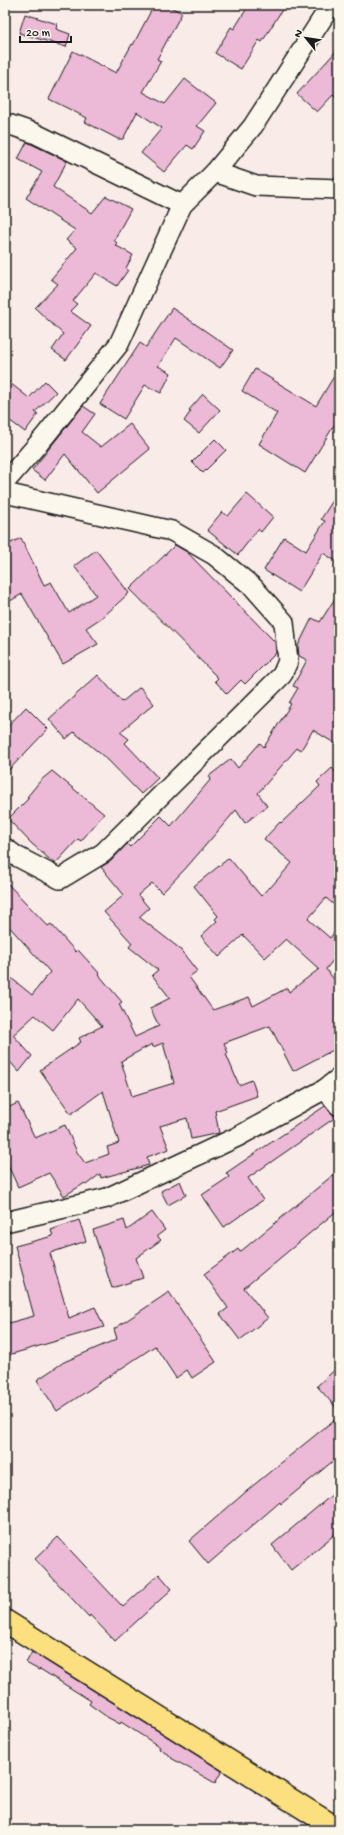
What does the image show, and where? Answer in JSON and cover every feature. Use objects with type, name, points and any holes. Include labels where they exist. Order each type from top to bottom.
[{"type":"main road","points":[[5,1621],[138,1702],[339,1830]]},
{"type":"street","points":[[5,482],[45,436],[119,344],[182,205],[215,172],[253,126],[331,5]]},
{"type":"street","points":[[5,123],[34,134],[182,205]]},
{"type":"street","points":[[215,172],[256,186],[339,189]]},
{"type":"street","points":[[5,493],[172,532],[214,555],[253,587],[284,622],[288,661],[282,675],[103,853],[60,879],[16,856],[5,848]]},
{"type":"street","points":[[5,1222],[107,1198],[237,1137],[332,1083],[339,1106]]},
{"type":"building","points":[[154,5],[167,5],[182,13],[157,59],[161,61],[143,92],[165,104],[185,79],[216,103],[197,126],[205,131],[193,149],[187,145],[164,172],[141,153],[162,128],[137,112],[123,139],[118,139],[85,122],[87,118],[49,99],[73,51],[116,73]]},
{"type":"building","points":[[249,5],[285,5],[262,42],[259,40],[241,69],[215,53],[231,27],[234,29]]},
{"type":"building","points":[[25,14],[57,24],[56,29],[70,34],[66,47],[19,33]]},
{"type":"building","points":[[339,48],[339,101],[333,95],[317,112],[297,94]]},
{"type":"building","points":[[27,142],[67,161],[53,187],[92,213],[106,196],[131,209],[114,240],[117,243],[115,245],[133,255],[126,268],[128,270],[117,286],[96,273],[73,301],[77,304],[70,311],[91,326],[66,360],[52,350],[63,334],[35,308],[58,284],[51,279],[77,248],[66,240],[75,230],[26,198],[42,172],[18,159]]},
{"type":"building","points":[[172,308],[233,350],[220,368],[176,338],[158,366],[171,373],[161,393],[145,385],[124,419],[100,404],[140,343],[146,347]]},
{"type":"building","points":[[339,368],[339,417],[305,473],[259,444],[277,413],[242,391],[255,369],[316,406]]},
{"type":"building","points":[[5,379],[29,398],[45,381],[56,392],[35,412],[38,414],[25,432],[5,417]]},
{"type":"building","points":[[203,394],[220,410],[199,433],[184,421],[191,411],[189,410]]},
{"type":"building","points":[[83,406],[95,414],[82,432],[101,447],[130,424],[150,449],[97,493],[65,454],[45,480],[32,470]]},
{"type":"building","points":[[215,439],[226,450],[203,473],[192,462]]},
{"type":"building","points":[[339,491],[339,563],[323,553],[299,592],[264,570],[284,537],[306,551],[325,521],[321,519]]},
{"type":"building","points":[[247,494],[273,517],[261,532],[258,529],[238,555],[207,530],[222,512],[228,516]]},
{"type":"building","points":[[21,538],[44,585],[51,582],[69,613],[96,595],[74,566],[96,550],[129,593],[104,616],[86,628],[98,644],[63,664],[22,594],[5,604],[5,546]]},
{"type":"building","points":[[175,545],[187,552],[275,642],[276,653],[245,684],[241,680],[227,694],[215,681],[218,678],[130,589]]},
{"type":"building","points":[[339,592],[339,704],[334,713],[339,716],[339,746],[313,730],[301,750],[297,748],[258,793],[267,806],[245,823],[236,810],[186,868],[162,893],[152,883],[138,895],[149,908],[139,917],[179,948],[197,971],[189,977],[213,1010],[249,997],[253,1006],[287,988],[289,992],[319,969],[286,939],[265,958],[243,935],[219,957],[201,936],[217,921],[215,919],[218,916],[194,886],[229,858],[261,896],[292,863],[264,839],[280,822],[281,823],[320,786],[317,782],[332,768],[339,776],[339,909],[326,898],[308,919],[330,938],[339,926],[339,953],[326,969],[339,986],[339,1047],[293,1071],[270,1026],[224,1043],[228,1053],[226,1054],[239,1085],[252,1080],[257,1096],[215,1111],[219,1133],[191,1139],[187,1118],[160,1126],[169,1149],[147,1157],[149,1165],[101,1178],[100,1174],[86,1185],[85,1183],[64,1196],[49,1173],[18,1187],[5,1159],[5,1109],[18,1103],[35,1138],[65,1125],[77,1152],[85,1163],[109,1154],[107,1147],[119,1143],[103,1091],[71,1114],[40,1070],[81,1042],[79,1038],[102,1026],[78,999],[53,1030],[35,1015],[13,1035],[32,1056],[19,1072],[5,1056],[5,973],[32,995],[50,972],[5,922],[5,881],[48,926],[51,924],[76,952],[78,950],[100,974],[99,975],[122,1002],[119,1004],[135,1037],[159,1026],[150,1008],[170,998],[152,975],[158,970],[129,947],[132,943],[104,912],[124,895],[101,867],[111,861],[127,844],[130,847],[161,816],[171,826],[211,779],[209,776],[231,759],[238,768],[260,743],[264,747],[291,704],[289,703],[298,688],[293,686],[307,660],[299,656],[298,646],[312,618],[320,622]],"holes":[[[163,1043],[174,1083],[132,1096],[121,1061],[152,1044],[153,1047]]]},
{"type":"building","points":[[98,675],[122,702],[140,687],[154,704],[120,732],[129,739],[125,743],[158,778],[141,794],[108,760],[74,732],[66,739],[49,719]]},
{"type":"building","points":[[26,707],[48,729],[5,774],[5,729]]},
{"type":"building","points":[[52,771],[104,814],[81,841],[78,839],[55,864],[31,843],[8,819],[29,798],[27,797],[41,780]]},
{"type":"building","points":[[325,1106],[336,1117],[248,1178],[263,1200],[224,1227],[202,1195],[229,1177],[226,1173]]},
{"type":"building","points":[[339,1170],[339,1209],[244,1288],[268,1318],[240,1340],[220,1314],[228,1308],[204,1274],[238,1249],[240,1252]]},
{"type":"building","points":[[180,1181],[186,1195],[168,1205],[161,1191]]},
{"type":"building","points":[[152,1212],[165,1230],[157,1236],[161,1240],[136,1258],[143,1278],[112,1288],[93,1230],[124,1220],[127,1230]]},
{"type":"building","points":[[79,1220],[86,1241],[50,1253],[69,1318],[95,1307],[104,1327],[5,1356],[5,1324],[34,1316],[15,1246],[53,1236],[51,1230]]},
{"type":"building","points":[[169,1292],[216,1362],[192,1378],[187,1370],[176,1378],[155,1346],[57,1411],[37,1380],[64,1362],[117,1339],[114,1329]]},
{"type":"building","points":[[339,1366],[339,1411],[317,1386]]},
{"type":"building","points":[[339,1416],[339,1456],[281,1504],[280,1502],[208,1564],[189,1541],[255,1484]]},
{"type":"building","points":[[339,1489],[339,1531],[291,1570],[272,1545]]},
{"type":"building","points":[[58,1537],[123,1607],[159,1574],[172,1589],[115,1641],[90,1615],[89,1617],[35,1559]]},
{"type":"building","points":[[32,1652],[222,1771],[215,1783],[171,1758],[172,1757],[159,1749],[160,1747],[121,1722],[120,1724],[107,1717],[89,1704],[91,1701],[40,1669],[39,1670],[26,1663]]}]
